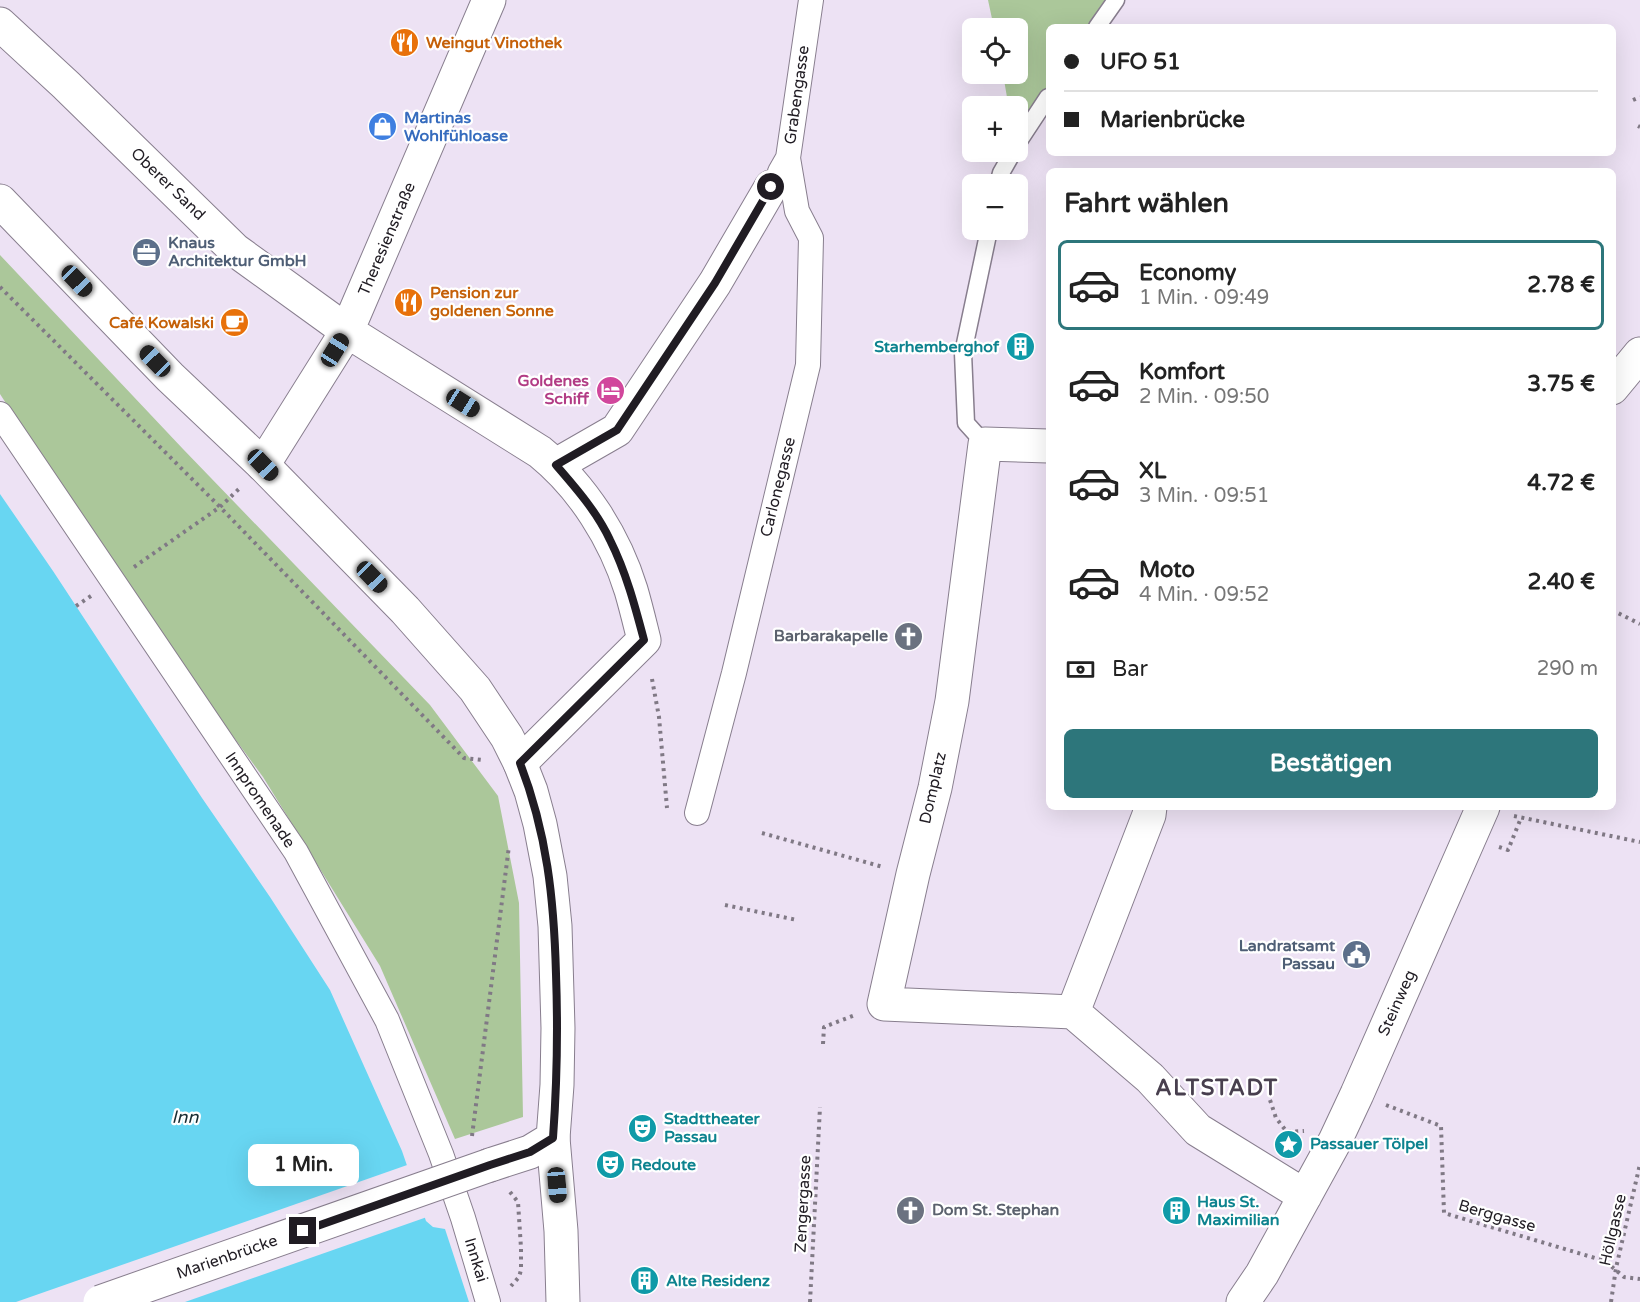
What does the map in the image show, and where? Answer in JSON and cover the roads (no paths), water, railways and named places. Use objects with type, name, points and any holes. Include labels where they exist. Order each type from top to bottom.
[{"type":"street","name":"Theresienstraße","points":[[263,465],[347,331],[489,0]]},
{"type":"street","name":"Grabengasse","points":[[556,465],[617,430],[715,283],[788,158],[811,0]]},
{"type":"street","name":"Oberer Sand","points":[[0,24],[235,250],[347,331],[540,452],[556,465],[586,501],[609,538],[630,589],[644,640],[520,763]]},
{"type":"street","name":"Carlonegasse","points":[[697,813],[734,673],[808,365],[811,238],[797,211],[788,158]]},
{"type":"street","points":[[0,201],[170,377],[263,465],[405,610],[475,689],[507,737],[531,791],[540,824],[550,876],[555,926],[558,1028],[553,1138],[561,1231],[563,1302]]},
{"type":"street","points":[[1616,383],[1640,354]]},
{"type":"street","name":"Innpromenade","points":[[0,414],[296,852],[387,1020],[441,1154],[463,1218]]},
{"type":"street","points":[[985,444],[1046,446]]},
{"type":"street","name":"Domplatz","points":[[985,444],[952,701],[935,788],[884,1004],[1073,1012]]},
{"type":"street","points":[[1150,810],[1073,1012],[1150,1078],[1198,1130],[1305,1196]]},
{"type":"street","name":"Steinweg","points":[[1243,1302],[1262,1274],[1335,1141],[1420,951],[1494,810]]},
{"type":"street","name":"Marienbrücke","points":[[100,1302],[481,1153],[530,1152],[553,1138]]},
{"type":"street","name":"Innkai","points":[[463,1218],[488,1302]]},
{"type":"lane","points":[[1099,24],[1116,0]]},
{"type":"lane","points":[[1028,127],[1046,100]]},
{"type":"lane","points":[[985,444],[966,423],[963,353],[987,240]]},
{"type":"water","name":"Inn","points":[[0,494],[330,990],[402,1151],[426,1221],[433,1227],[445,1229],[469,1302],[0,1302]]},
{"type":"place","name":"Weingut Vinothek","points":[[405,43]]},
{"type":"place","name":"Martinas Wohlfühloase","points":[[383,127]]},
{"type":"place","name":"Knaus Architektur GmbH","points":[[147,252]]},
{"type":"place","name":"Pension zur goldenen Sonne","points":[[409,302]]},
{"type":"place","name":"Café Kowalski","points":[[235,323]]},
{"type":"place","name":"Starhemberghof","points":[[1020,347]]},
{"type":"place","name":"Goldenes Schiff","points":[[610,390]]},
{"type":"place","name":"Barbarakapelle","points":[[909,636]]},
{"type":"place","name":"Landratsamt Passau","points":[[1356,955]]},
{"type":"place","name":"Stadttheater Passau","points":[[643,1128]]},
{"type":"place","name":"Passauer Tölpel","points":[[1289,1144]]},
{"type":"place","name":"Redoute","points":[[610,1165]]},
{"type":"place","name":"Dom St. Stephan","points":[[911,1210]]},
{"type":"place","name":"Haus St. Maximilian","points":[[1176,1211]]},
{"type":"place","name":"Alte Residenz","points":[[645,1281]]},
{"type":"district","name":"ALTSTADT","points":[[1217,1088]]}]
